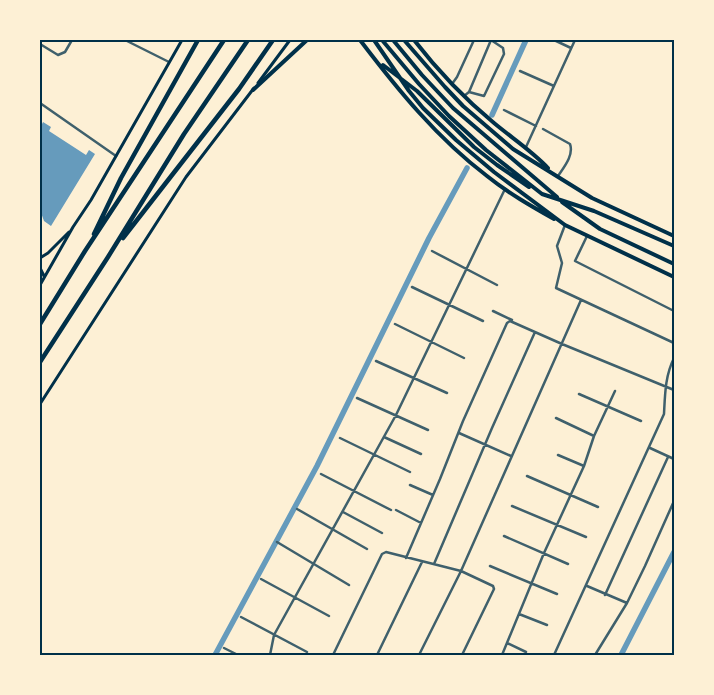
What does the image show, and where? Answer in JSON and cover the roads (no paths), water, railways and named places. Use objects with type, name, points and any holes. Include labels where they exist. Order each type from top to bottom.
[{"type":"highway","points":[[85,251],[121,178],[198,40]]},
{"type":"highway","points":[[40,324],[85,251],[224,40]]},
{"type":"highway","points":[[40,362],[184,134],[248,40]]},
{"type":"highway","points":[[108,257],[239,88],[273,40]]},
{"type":"main road","points":[[40,285],[73,227],[91,200],[182,40]]},
{"type":"main road","points":[[40,404],[186,177],[290,40]]},
{"type":"main road","points":[[253,90],[307,40]]},
{"type":"main road","points":[[360,40],[410,103],[437,132],[474,166],[505,189],[565,225],[674,277]]},
{"type":"main road","points":[[374,40],[416,100],[444,129],[470,153],[565,225]]},
{"type":"main road","points":[[382,40],[414,80],[449,116],[486,150],[542,194]]},
{"type":"main road","points":[[393,40],[422,76],[453,108],[562,202],[600,229],[674,264]]},
{"type":"main road","points":[[404,40],[445,88],[513,149],[592,198],[674,236]]},
{"type":"main road","points":[[414,40],[464,96],[551,171]]},
{"type":"main road","points":[[373,56],[417,91],[485,156],[514,177],[542,194],[594,211],[674,246]]},
{"type":"main road","points":[[40,258],[48,253],[73,227]]},
{"type":"main road","points":[[40,268],[44,278]]},
{"type":"street","points":[[40,44],[58,55],[65,52],[72,40]]},
{"type":"street","points":[[125,40],[169,62]]},
{"type":"street","points":[[452,84],[474,40]]},
{"type":"street","points":[[464,96],[469,92],[491,40],[504,48],[504,54],[484,96],[469,92]]},
{"type":"street","points":[[554,40],[571,48]]},
{"type":"street","points":[[526,148],[575,40]]},
{"type":"street","points":[[520,71],[554,86]]},
{"type":"street","points":[[40,104],[116,156]]},
{"type":"street","points":[[504,110],[536,126]]},
{"type":"street","points":[[543,129],[570,144],[571,147],[571,155],[558,176]]},
{"type":"street","points":[[270,655],[274,635],[396,415],[505,189]]},
{"type":"street","points":[[565,225],[557,246],[562,263],[556,288],[674,343]]},
{"type":"street","points":[[588,236],[575,260],[674,311]]},
{"type":"street","points":[[432,251],[497,285]]},
{"type":"street","points":[[412,287],[483,321]]},
{"type":"street","points":[[419,655],[461,571],[581,300]]},
{"type":"street","points":[[493,311],[562,344],[674,390]]},
{"type":"street","points":[[406,558],[507,323],[513,321]]},
{"type":"street","points":[[395,324],[464,358]]},
{"type":"street","points":[[434,565],[535,332]]},
{"type":"street","points":[[554,655],[664,414],[665,387],[674,358]]},
{"type":"street","points":[[376,360],[447,393]]},
{"type":"street","points":[[502,655],[544,553],[584,466],[594,436],[615,391]]},
{"type":"street","points":[[579,394],[641,422]]},
{"type":"street","points":[[357,398],[428,430]]},
{"type":"street","points":[[556,418],[594,436]]},
{"type":"street","points":[[459,433],[511,456]]},
{"type":"street","points":[[384,437],[421,454]]},
{"type":"street","points":[[340,438],[410,472]]},
{"type":"street","points":[[650,448],[674,459]]},
{"type":"street","points":[[558,455],[584,466]]},
{"type":"street","points":[[605,595],[668,456]]},
{"type":"street","points":[[321,474],[391,510]]},
{"type":"street","points":[[527,476],[598,507]]},
{"type":"street","points":[[410,485],[433,495]]},
{"type":"street","points":[[595,655],[627,603],[674,501]]},
{"type":"street","points":[[512,506],[586,538]]},
{"type":"street","points":[[296,509],[367,549]]},
{"type":"street","points":[[396,510],[421,522]]},
{"type":"street","points":[[343,512],[382,533]]},
{"type":"street","points":[[504,536],[568,564]]},
{"type":"street","points":[[277,542],[349,585]]},
{"type":"street","points":[[333,655],[382,554],[390,552],[406,558],[461,571],[491,583],[494,589],[462,655]]},
{"type":"street","points":[[377,655],[422,562]]},
{"type":"street","points":[[490,566],[557,594]]},
{"type":"street","points":[[260,580],[329,616]]},
{"type":"street","points":[[587,586],[627,603]]},
{"type":"street","points":[[519,614],[547,625]]},
{"type":"street","points":[[241,617],[306,652]]},
{"type":"street","points":[[507,643],[526,652]]},
{"type":"street","points":[[224,648],[238,655]]},
{"type":"water","points":[[43,122],[51,127],[49,131],[86,155],[89,150],[95,154],[51,226],[44,221],[40,210],[40,128]]},
{"type":"waterway","points":[[492,115],[526,40]]},
{"type":"waterway","points":[[215,655],[317,466],[429,238],[467,168]]},
{"type":"waterway","points":[[621,655],[674,552]]}]
